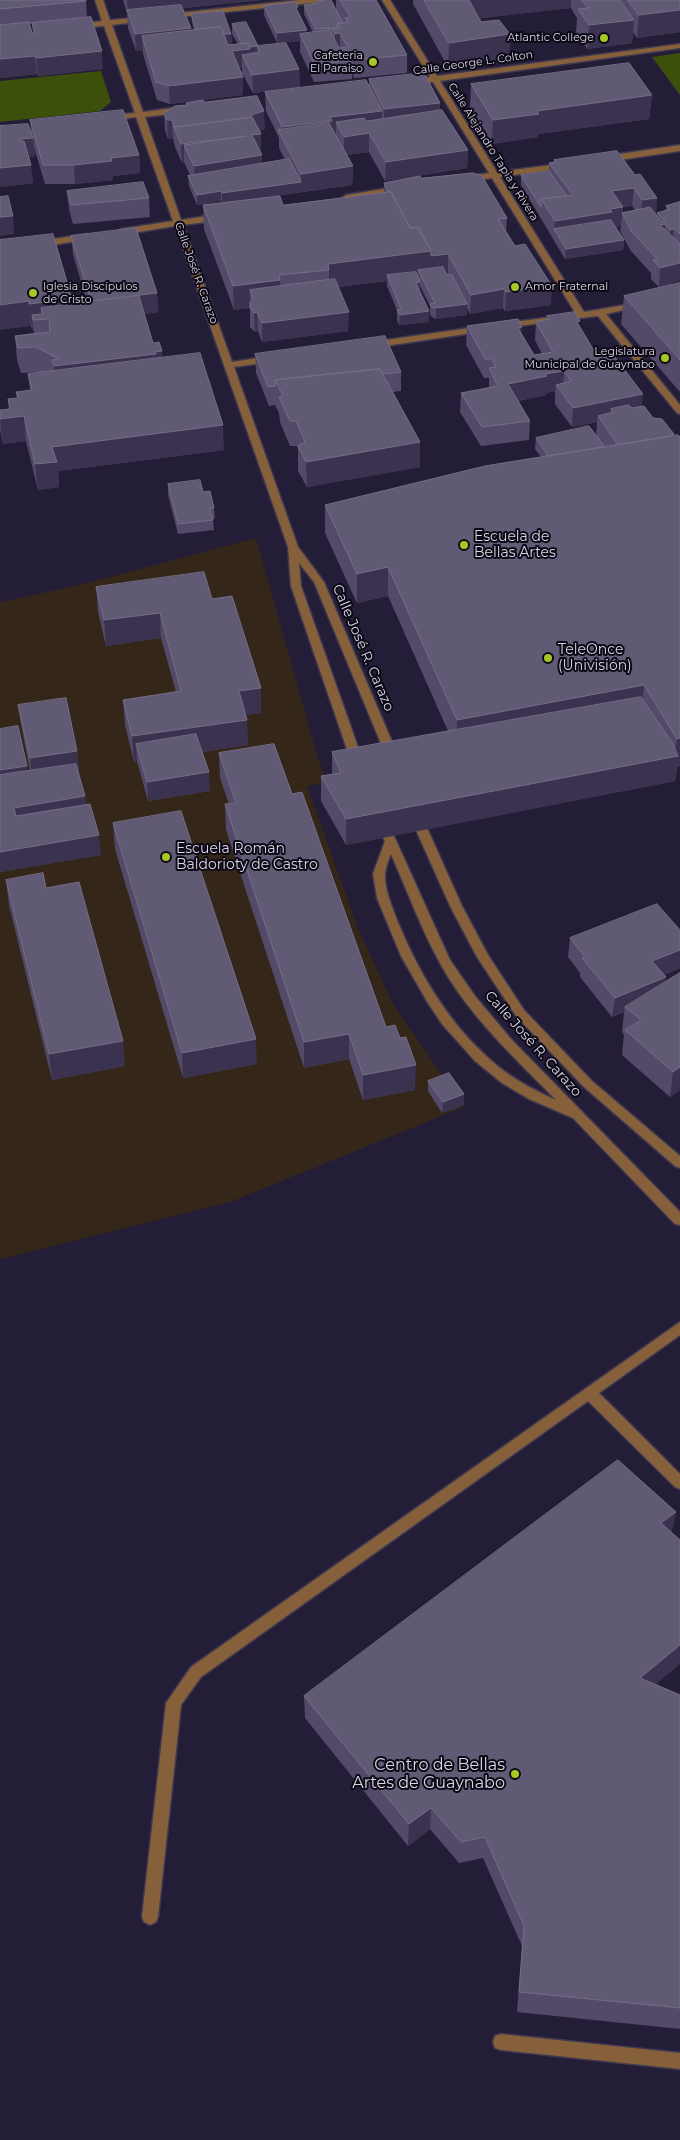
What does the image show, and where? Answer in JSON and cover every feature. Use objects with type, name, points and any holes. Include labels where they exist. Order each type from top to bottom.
[{"type":"street","name":"Calle José R. Carazo","points":[[99,0],[178,224],[230,364],[293,547],[296,586],[361,772]]},
{"type":"street","points":[[68,27],[322,0]]},
{"type":"street","name":"Calle Alejandro Tapia y Rivera","points":[[386,0],[582,316]]},
{"type":"street","name":"Calle George L. Colton","points":[[405,83],[680,46]]},
{"type":"street","points":[[99,120],[188,109]]},
{"type":"street","points":[[592,161],[680,148]]},
{"type":"street","points":[[454,181],[572,164]]},
{"type":"street","points":[[336,199],[415,187]]},
{"type":"street","points":[[109,234],[227,216]]},
{"type":"street","points":[[30,245],[99,235]]},
{"type":"street","points":[[367,346],[582,316],[653,301]]},
{"type":"street","points":[[600,313],[680,411]]},
{"type":"street","points":[[230,364],[278,358]]},
{"type":"street","name":"Calle José R. Carazo","points":[[293,547],[319,582],[396,766]]},
{"type":"street","name":"Calle José R. Carazo","points":[[422,830],[456,906],[483,957],[520,1013],[588,1084],[680,1163]]},
{"type":"street","name":"Calle José R. Carazo","points":[[579,1116],[519,1088],[498,1073],[476,1055],[449,1022],[422,982],[397,935],[381,892],[379,874],[389,839],[445,962],[471,998],[507,1042],[579,1116],[680,1220]]},
{"type":"street","points":[[150,1917],[174,1703],[196,1672],[680,1328]]},
{"type":"street","points":[[589,1393],[680,1484]]},
{"type":"street","points":[[500,2042],[680,2061]]},
{"type":"shaded area","name":"Escuela Román Baldorioty de Castro","points":[[256,538],[319,762],[327,782],[307,786],[358,928],[393,1004],[464,1107],[230,1202],[0,1259],[0,602],[80,585]]},
{"type":"green space","points":[[680,53],[680,95],[652,57]]},
{"type":"green space","points":[[101,71],[111,102],[100,111],[0,122],[0,81]]},
{"type":"building","points":[[0,0],[86,0],[86,1],[0,9]]},
{"type":"building","points":[[331,0],[343,23],[337,24],[337,28],[315,29],[304,5]]},
{"type":"building","points":[[340,0],[376,0],[407,55],[354,60],[340,33],[335,34],[332,29],[340,28],[337,24],[348,22],[345,18],[350,17]]},
{"type":"building","points":[[424,0],[469,0],[481,22],[499,20],[510,34],[449,43]]},
{"type":"building","points":[[582,0],[620,0],[634,20],[589,25],[578,9],[588,8]]},
{"type":"building","points":[[628,0],[680,0],[680,10],[639,15]]},
{"type":"building","points":[[296,2],[298,7],[296,8],[307,30],[277,33],[264,6]]},
{"type":"building","points":[[181,5],[191,28],[135,34],[127,10]]},
{"type":"building","points":[[223,11],[231,34],[224,34],[221,27],[196,29],[191,14]]},
{"type":"building","points":[[91,17],[102,51],[36,58],[35,56],[0,59],[0,25],[29,22],[32,33],[35,33],[32,23]]},
{"type":"building","points":[[246,22],[258,46],[250,47],[248,43],[242,44],[232,24]]},
{"type":"building","points":[[221,27],[228,45],[248,43],[250,49],[232,51],[243,77],[169,86],[156,82],[142,36]]},
{"type":"building","points":[[330,30],[339,48],[345,47],[352,61],[314,64],[300,34]]},
{"type":"building","points":[[286,43],[299,69],[252,75],[242,55],[260,52],[257,46]]},
{"type":"building","points":[[629,63],[652,95],[537,111],[539,114],[493,120],[471,84]]},
{"type":"building","points":[[424,73],[440,103],[384,109],[369,79]]},
{"type":"building","points":[[366,80],[382,111],[330,117],[332,121],[282,127],[265,92]]},
{"type":"building","points":[[257,96],[264,111],[251,115],[252,117],[174,127],[172,120],[167,120],[164,112],[175,106],[187,105],[186,103],[203,100],[205,102]]},
{"type":"building","points":[[123,110],[139,155],[111,158],[112,161],[74,165],[43,165],[30,120]]},
{"type":"building","points":[[442,110],[468,150],[386,162],[369,133],[344,137],[336,122],[364,118],[366,121]]},
{"type":"building","points":[[253,118],[261,134],[252,135],[262,155],[194,166],[184,145],[247,136],[181,144],[174,128]]},
{"type":"building","points":[[329,123],[353,166],[301,174],[278,130]]},
{"type":"building","points":[[28,124],[33,138],[21,139],[21,141],[24,141],[31,165],[0,168],[0,126]]},
{"type":"building","points":[[617,151],[635,175],[640,174],[657,198],[642,200],[634,188],[612,191],[623,207],[610,209],[612,212],[555,221],[541,199],[573,195],[549,163],[556,162],[554,160]]},
{"type":"building","points":[[289,159],[301,182],[197,195],[188,176]]},
{"type":"building","points":[[549,171],[567,196],[541,199],[541,207],[521,175]]},
{"type":"building","points":[[473,173],[482,176],[507,218],[498,219],[515,246],[525,244],[552,286],[506,292],[504,289],[471,295],[448,254],[431,256],[431,251],[418,227],[410,228],[391,192],[388,192],[384,183],[420,176],[421,178]]},
{"type":"building","points":[[143,182],[149,198],[71,205],[67,191]]},
{"type":"building","points":[[391,192],[410,228],[418,227],[431,251],[328,264],[329,270],[279,275],[280,280],[233,286],[203,205],[280,196],[283,205]]},
{"type":"building","points":[[8,196],[13,216],[0,217],[0,197]]},
{"type":"building","points":[[680,202],[680,234],[674,229],[670,230],[665,224],[660,225],[680,244],[680,263],[660,268],[653,260],[657,259],[632,232],[622,213],[650,207],[662,222],[665,221],[657,213],[670,209],[666,206]]},
{"type":"building","points":[[611,220],[624,240],[566,249],[554,229]]},
{"type":"building","points":[[136,228],[157,293],[91,301],[71,236]]},
{"type":"building","points":[[53,234],[71,296],[45,300],[46,302],[29,304],[29,301],[0,305],[0,240]]},
{"type":"building","points":[[443,267],[447,275],[452,275],[467,304],[436,308],[430,304],[435,303],[418,270]]},
{"type":"building","points":[[416,272],[420,282],[416,283],[429,311],[400,315],[397,310],[401,309],[387,275]]},
{"type":"building","points":[[335,279],[349,312],[262,323],[257,312],[254,313],[250,308],[250,302],[253,300],[250,290]]},
{"type":"building","points":[[680,283],[680,360],[624,296]]},
{"type":"building","points":[[139,296],[153,343],[159,342],[162,351],[155,352],[156,354],[54,366],[52,360],[59,359],[36,347],[18,348],[15,336],[50,332],[49,319],[33,320],[32,315],[42,314],[41,308]]},
{"type":"building","points":[[575,312],[580,321],[577,322],[596,354],[611,352],[643,394],[573,408],[556,385],[571,381],[564,371],[545,374],[547,376],[508,384],[530,421],[482,427],[461,393],[498,386],[489,368],[496,367],[492,359],[485,359],[467,326],[518,319],[522,327],[518,328],[534,355],[553,352],[536,322],[550,319],[547,316]]},
{"type":"building","points":[[385,336],[401,372],[382,374],[380,369],[275,380],[275,386],[268,387],[255,354]]},
{"type":"building","points":[[200,353],[223,425],[52,447],[57,462],[35,464],[24,416],[0,419],[0,410],[10,409],[8,399],[18,398],[16,392],[32,390],[28,374]]},
{"type":"building","points":[[380,369],[420,442],[306,462],[298,446],[305,442],[296,421],[290,421],[279,397],[283,396],[275,380]]},
{"type":"building","points":[[629,405],[632,408],[644,406],[653,418],[662,419],[674,434],[672,436],[618,445],[598,416],[613,412],[611,409]]},
{"type":"building","points":[[589,426],[605,447],[548,456],[536,438]]},
{"type":"building","name":"TeleOnce (Univisión)","points":[[678,435],[680,437],[680,738],[677,739],[644,685],[457,720],[388,567],[357,574],[325,505],[485,466]]},
{"type":"building","points":[[200,480],[203,492],[210,491],[214,508],[210,508],[213,520],[178,524],[168,484]]},
{"type":"building","points":[[204,572],[212,599],[232,596],[261,688],[239,691],[247,720],[132,736],[123,700],[181,691],[160,613],[104,620],[96,587]]},
{"type":"building","points":[[641,697],[673,744],[678,756],[346,819],[321,776],[341,773],[332,752]]},
{"type":"building","points":[[66,698],[77,751],[30,758],[18,705]]},
{"type":"building","points":[[18,726],[27,766],[0,770],[0,729]]},
{"type":"building","points":[[196,734],[209,772],[147,782],[136,744]]},
{"type":"building","points":[[274,744],[292,794],[302,792],[386,1027],[395,1025],[400,1038],[406,1037],[416,1065],[363,1075],[349,1034],[304,1042],[225,804],[236,803],[219,753]]},
{"type":"building","points":[[76,764],[85,796],[14,808],[16,816],[90,804],[99,835],[0,852],[0,775]]},
{"type":"building","points":[[181,811],[256,1039],[182,1053],[113,823]]},
{"type":"building","points":[[43,873],[46,888],[79,882],[123,1041],[49,1054],[6,880]]},
{"type":"building","points":[[657,904],[680,930],[680,950],[652,961],[666,977],[615,998],[582,958],[585,957],[570,938]]},
{"type":"building","points":[[680,973],[680,1067],[673,1072],[625,1030],[641,1020],[625,1007]]},
{"type":"building","points":[[449,1073],[464,1094],[443,1102],[428,1081]]},
{"type":"building","name":"Centro de Bellas Artes de Guaynabo","points":[[618,1460],[676,1512],[661,1523],[680,1540],[680,1645],[640,1678],[680,1695],[680,2008],[519,1992],[524,1926],[485,1837],[461,1842],[431,1808],[409,1824],[304,1696]]},
{"type":"place","name":"Atlantic College","points":[[604,38]]},
{"type":"place","name":"Cafeteria El Paraiso","points":[[373,62]]},
{"type":"place","name":"Amor Fraternal","points":[[515,287]]},
{"type":"place","name":"Iglesia Discípulos de Cristo","points":[[33,293]]},
{"type":"place","name":"Legislatura Municipal de Guaynabo","points":[[665,358]]},
{"type":"place","name":"Escuela de Bellas Artes","points":[[464,545]]},
{"type":"place","name":"TeleOnce (Univisión)","points":[[548,658]]},
{"type":"place","name":"Escuela Román Baldorioty de Castro","points":[[166,857]]},
{"type":"place","name":"Centro de Bellas Artes de Guaynabo","points":[[515,1774]]}]
